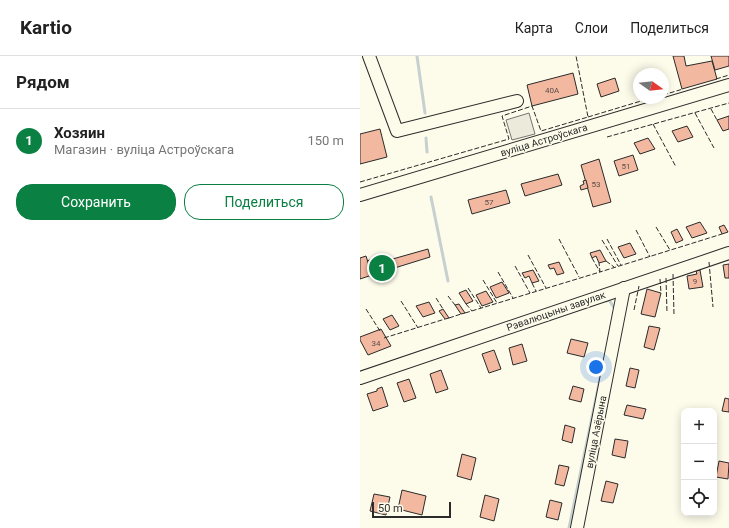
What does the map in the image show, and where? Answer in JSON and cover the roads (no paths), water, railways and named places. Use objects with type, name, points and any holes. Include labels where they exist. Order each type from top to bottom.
[{"type":"street","points":[[369,56],[397,130],[517,101]]},
{"type":"street","name":"вуліца Астроўскага","points":[[360,196],[729,85]]},
{"type":"street","name":"Рэвалюцыны завулак","points":[[360,378],[729,253]]},
{"type":"street","name":"вуліца Азёрына","points":[[577,528],[624,288]]},
{"type":"waterway","points":[[417,56],[425,113]]},
{"type":"waterway","points":[[426,138],[427,152]]},
{"type":"waterway","points":[[431,197],[448,281]]},
{"type":"waterway","points":[[606,301],[609,300],[615,309]]},
{"type":"waterway","points":[[569,528],[602,369]]},
{"type":"place","name":"Хозяин","points":[[382,268]]}]
